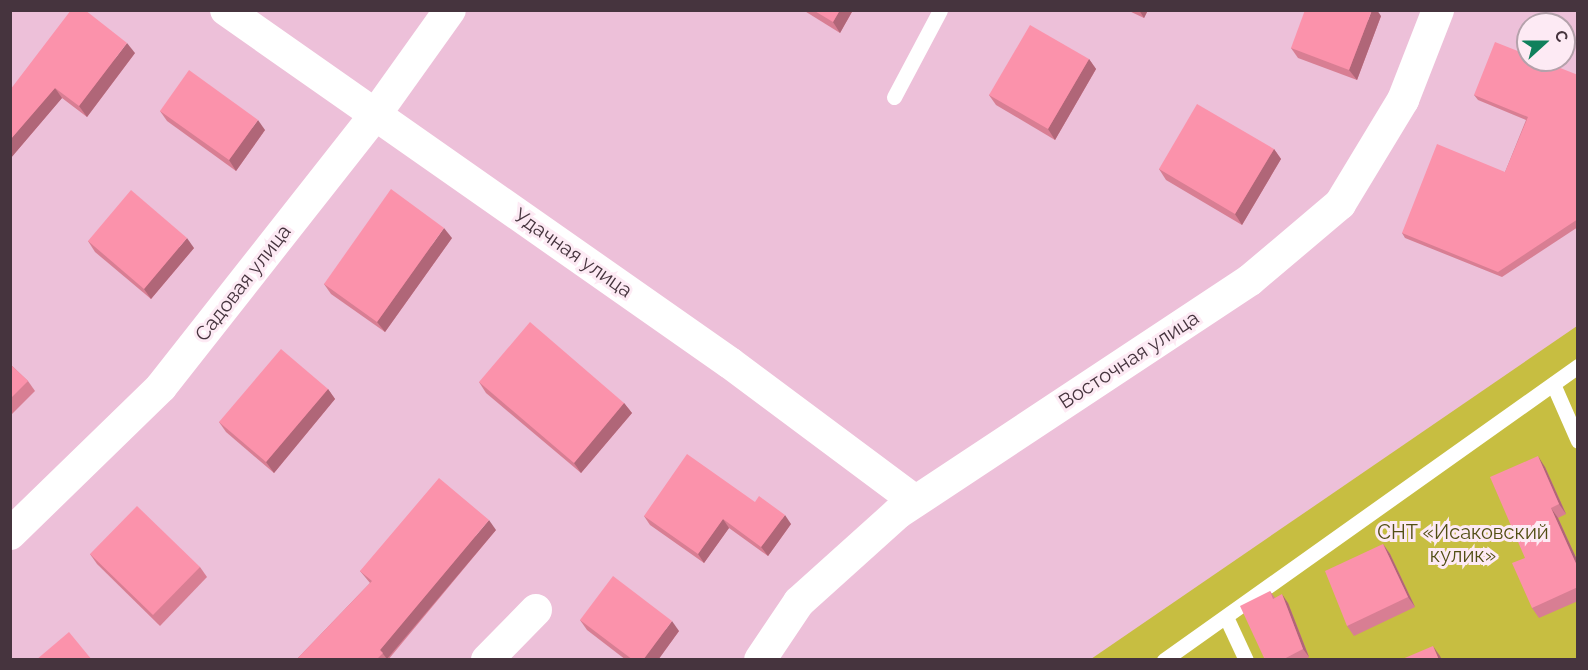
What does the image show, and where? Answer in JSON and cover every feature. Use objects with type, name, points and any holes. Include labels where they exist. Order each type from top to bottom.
[{"type":"street","name":"Удачная улица","points":[[226,10],[730,363],[915,501]]},
{"type":"street","name":"Садовая улица","points":[[10,534],[161,387],[375,115],[450,10]]},
{"type":"street","name":"Восточная улица","points":[[759,660],[799,602],[898,513],[1250,280],[1340,204],[1403,100],[1438,10]]},
{"type":"street","points":[[487,660],[536,610]]},
{"type":"lane","points":[[894,97],[940,10]]},
{"type":"lane","points":[[1164,660],[1578,366]]},
{"type":"lane","points":[[1552,384],[1578,441]]},
{"type":"lane","points":[[1226,617],[1246,660]]},
{"type":"green space","name":"СНТ «Исаковский кулик»","points":[[1577,326],[1577,659],[1091,659]]},
{"type":"building","points":[[71,10],[85,10],[127,43],[79,106],[55,88],[10,140],[10,90]]},
{"type":"building","points":[[813,10],[840,10],[833,22]]},
{"type":"building","points":[[1305,10],[1372,10],[1349,70],[1291,48]]},
{"type":"building","points":[[1030,25],[1089,59],[1048,129],[989,95]]},
{"type":"building","points":[[1495,42],[1516,50],[1516,72],[1570,72],[1578,75],[1578,219],[1498,272],[1402,233],[1437,144],[1505,172],[1528,117],[1474,95]]},
{"type":"building","points":[[189,70],[258,120],[229,160],[160,111]]},
{"type":"building","points":[[1197,104],[1274,149],[1235,214],[1159,169]]},
{"type":"building","points":[[391,189],[444,228],[377,322],[324,284]]},
{"type":"building","points":[[131,190],[187,238],[144,289],[88,241]]},
{"type":"building","points":[[530,322],[624,403],[574,463],[479,382]]},
{"type":"building","points":[[281,349],[328,389],[266,462],[219,422]]},
{"type":"building","points":[[10,364],[28,381],[10,399]]},
{"type":"building","points":[[687,454],[755,502],[759,496],[785,515],[761,547],[723,519],[698,554],[644,516]]},
{"type":"building","points":[[1538,456],[1559,504],[1551,508],[1578,568],[1578,587],[1532,608],[1512,563],[1525,558],[1490,477]]},
{"type":"building","points":[[439,478],[489,520],[380,650],[383,653],[376,660],[296,660],[372,581],[360,571]]},
{"type":"building","points":[[137,506],[200,567],[153,615],[90,554]]},
{"type":"building","points":[[1383,544],[1408,597],[1347,626],[1325,571]]},
{"type":"building","points":[[613,576],[672,621],[643,660],[633,660],[580,620]]},
{"type":"building","points":[[1270,591],[1273,599],[1282,594],[1303,649],[1282,660],[1265,660],[1240,606]]},
{"type":"building","points":[[69,632],[92,660],[36,660]]},
{"type":"building","points":[[1433,646],[1439,660],[1400,660]]}]
